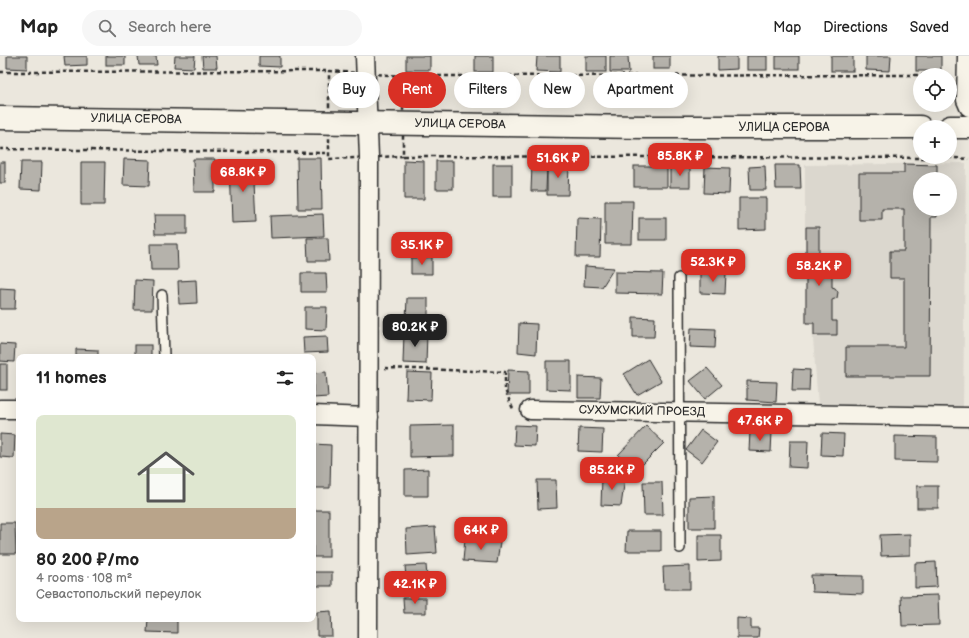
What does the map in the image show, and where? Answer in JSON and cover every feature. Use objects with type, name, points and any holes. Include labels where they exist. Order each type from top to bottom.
[{"type":"main road","name":"УЛИЦА СЕРОВА","points":[[0,118],[644,127],[913,127]]},
{"type":"main road","points":[[957,127],[969,127]]},
{"type":"street","points":[[365,56],[366,122],[369,157],[370,417],[368,638]]},
{"type":"street","points":[[967,56],[966,100],[969,107]]},
{"type":"street","points":[[0,409],[16,409]]},
{"type":"street","name":"СУХУМСКИЙ ПРОЕЗД","points":[[530,410],[969,417]]},
{"type":"street","points":[[316,416],[370,417]]},
{"type":"lane","points":[[678,278],[680,548]]},
{"type":"lane","points":[[162,295],[164,354]]},
{"type":"path","points":[[0,72],[329,71]]},
{"type":"path","points":[[446,76],[913,75]]},
{"type":"path","points":[[0,149],[329,153]]},
{"type":"path","points":[[403,156],[913,157]]},
{"type":"path","points":[[957,158],[969,159]]},
{"type":"path","points":[[380,368],[505,372],[505,390],[512,409],[530,410]]},
{"type":"shaded area","points":[[966,163],[963,408],[818,405],[812,325],[805,324],[805,165]]},
{"type":"building","points":[[7,56],[27,56],[27,69],[7,68]]},
{"type":"building","points":[[64,56],[87,56],[87,65],[65,66]]},
{"type":"building","points":[[106,56],[125,56],[125,65],[106,65]]},
{"type":"building","points":[[138,56],[156,56],[157,65],[139,65]]},
{"type":"building","points":[[175,56],[195,56],[194,68],[174,67]]},
{"type":"building","points":[[202,56],[216,56],[217,68],[203,68]]},
{"type":"building","points":[[259,56],[280,56],[280,67],[259,66]]},
{"type":"building","points":[[406,56],[430,56],[430,70],[406,70]]},
{"type":"building","points":[[475,56],[493,56],[493,72],[475,72]]},
{"type":"building","points":[[537,56],[560,56],[560,72],[536,71]]},
{"type":"building","points":[[586,56],[606,56],[606,72],[586,72]]},
{"type":"building","points":[[610,56],[628,56],[629,72],[610,72]]},
{"type":"building","points":[[653,56],[670,56],[670,69],[653,69]]},
{"type":"building","points":[[718,56],[737,56],[737,69],[718,70]]},
{"type":"building","points":[[747,56],[767,56],[767,70],[747,70]]},
{"type":"building","points":[[776,56],[799,56],[799,69],[776,69]]},
{"type":"building","points":[[831,56],[853,56],[853,71],[831,71]]},
{"type":"building","points":[[866,56],[891,56],[890,71],[866,70]]},
{"type":"building","points":[[916,56],[941,56],[941,68],[916,68]]},
{"type":"building","points":[[297,158],[321,158],[322,209],[298,209]]},
{"type":"building","points":[[124,159],[150,160],[149,186],[123,185]]},
{"type":"building","points":[[193,159],[215,159],[215,192],[194,192]]},
{"type":"building","points":[[404,160],[424,161],[424,199],[404,199]]},
{"type":"building","points":[[436,161],[453,161],[453,189],[436,189]]},
{"type":"building","points":[[0,162],[5,162],[5,183],[0,183]]},
{"type":"building","points":[[21,162],[42,162],[41,190],[20,189]]},
{"type":"building","points":[[81,162],[105,162],[104,205],[81,205]]},
{"type":"building","points":[[253,163],[256,222],[232,223],[230,164]]},
{"type":"building","points":[[547,163],[569,164],[568,195],[547,195]]},
{"type":"building","points":[[493,164],[512,164],[512,197],[493,197]]},
{"type":"building","points":[[904,164],[937,165],[937,172],[913,172],[913,216],[937,216],[931,217],[930,376],[846,376],[846,347],[904,347],[904,278],[890,278],[890,251],[904,251],[904,209],[882,209],[882,220],[859,220],[859,173],[904,173]]},
{"type":"building","points":[[532,165],[547,165],[546,191],[531,191]]},
{"type":"building","points":[[775,165],[800,165],[801,189],[776,189]]},
{"type":"building","points":[[634,166],[667,166],[667,187],[634,187]]},
{"type":"building","points":[[765,166],[766,190],[750,190],[749,167]]},
{"type":"building","points":[[670,167],[690,167],[690,187],[670,187]]},
{"type":"building","points":[[705,167],[730,168],[729,194],[704,193]]},
{"type":"building","points":[[739,198],[766,198],[766,229],[739,230]]},
{"type":"building","points":[[605,201],[633,201],[632,244],[605,244]]},
{"type":"building","points":[[323,214],[324,236],[271,238],[270,216]]},
{"type":"building","points":[[154,215],[187,215],[187,234],[155,234]]},
{"type":"building","points":[[577,218],[601,219],[600,257],[576,257]]},
{"type":"building","points":[[639,218],[666,218],[666,240],[639,240]]},
{"type":"building","points":[[806,227],[819,227],[819,256],[832,256],[832,287],[838,292],[837,298],[832,300],[832,321],[837,321],[837,335],[814,335],[814,323],[806,323]]},
{"type":"building","points":[[307,238],[328,238],[329,261],[308,261]]},
{"type":"building","points":[[150,244],[177,244],[178,270],[151,270]]},
{"type":"building","points":[[432,257],[432,274],[411,274],[411,258]]},
{"type":"building","points":[[585,266],[614,268],[602,287],[584,286]]},
{"type":"building","points":[[615,272],[663,273],[662,294],[615,293]]},
{"type":"building","points":[[700,272],[726,273],[725,294],[700,293]]},
{"type":"building","points":[[301,273],[326,273],[327,292],[301,292]]},
{"type":"building","points":[[135,280],[153,281],[152,310],[134,310]]},
{"type":"building","points":[[196,280],[197,303],[179,304],[178,281]]},
{"type":"building","points":[[0,288],[16,289],[15,309],[0,309]]},
{"type":"building","points":[[407,298],[428,298],[428,320],[406,320]]},
{"type":"building","points":[[305,307],[327,307],[326,330],[305,329]]},
{"type":"building","points":[[633,317],[655,318],[654,337],[633,337]]},
{"type":"building","points":[[519,323],[537,324],[536,354],[518,352]]},
{"type":"building","points":[[691,328],[716,329],[715,348],[690,347]]},
{"type":"building","points":[[404,333],[427,333],[426,364],[403,363]]},
{"type":"building","points":[[327,336],[328,352],[304,353],[303,337]]},
{"type":"building","points":[[0,344],[15,345],[14,362],[0,361]]},
{"type":"building","points":[[135,345],[151,345],[151,354],[135,354]]},
{"type":"building","points":[[76,349],[98,350],[98,354],[76,354]]},
{"type":"building","points":[[648,359],[661,381],[637,395],[624,374]]},
{"type":"building","points":[[546,361],[571,361],[571,390],[546,389]]},
{"type":"building","points":[[0,364],[7,364],[7,390],[0,390]]},
{"type":"building","points":[[707,368],[722,385],[705,399],[690,381]]},
{"type":"building","points":[[793,369],[810,370],[809,391],[792,391]]},
{"type":"building","points":[[508,370],[529,371],[529,395],[507,395]]},
{"type":"building","points":[[326,372],[328,397],[316,398],[316,373]]},
{"type":"building","points":[[407,372],[432,373],[431,400],[406,399]]},
{"type":"building","points":[[578,377],[601,378],[600,398],[578,398]]},
{"type":"building","points":[[747,381],[777,382],[776,402],[747,400]]},
{"type":"building","points":[[454,425],[454,456],[410,457],[410,426]]},
{"type":"building","points":[[515,425],[536,426],[535,446],[514,445]]},
{"type":"building","points":[[646,426],[664,443],[635,472],[618,455]]},
{"type":"building","points":[[579,428],[603,429],[602,452],[578,451]]},
{"type":"building","points":[[701,430],[717,442],[702,462],[686,450]]},
{"type":"building","points":[[750,431],[772,432],[771,452],[749,451]]},
{"type":"building","points":[[822,433],[844,434],[843,456],[821,455]]},
{"type":"building","points":[[0,434],[15,435],[14,458],[0,457]]},
{"type":"building","points":[[895,436],[937,437],[937,462],[895,461]]},
{"type":"building","points":[[790,441],[808,441],[807,468],[789,467]]},
{"type":"building","points":[[316,444],[331,445],[330,488],[316,488]]},
{"type":"building","points":[[428,469],[428,496],[405,496],[405,470]]},
{"type":"building","points":[[602,477],[625,478],[621,506],[601,505]]},
{"type":"building","points":[[537,480],[556,480],[557,508],[538,509]]},
{"type":"building","points":[[643,482],[662,482],[663,515],[644,515]]},
{"type":"building","points":[[917,486],[938,486],[938,508],[917,508]]},
{"type":"building","points":[[714,496],[714,528],[689,528],[689,497]]},
{"type":"building","points":[[316,510],[329,510],[329,557],[316,557]]},
{"type":"building","points":[[0,523],[15,523],[16,554],[0,554]]},
{"type":"building","points":[[435,527],[437,553],[407,555],[406,529]]},
{"type":"building","points":[[627,531],[661,531],[661,551],[626,551]]},
{"type":"building","points":[[910,534],[910,555],[881,556],[880,535]]},
{"type":"building","points":[[698,535],[721,535],[721,561],[698,562]]},
{"type":"building","points":[[465,539],[500,542],[497,563],[463,561]]},
{"type":"building","points":[[936,562],[937,587],[915,588],[915,563]]},
{"type":"building","points":[[426,565],[428,589],[407,590],[405,566]]},
{"type":"building","points":[[690,566],[690,589],[664,589],[663,567]]},
{"type":"building","points":[[316,572],[332,572],[332,586],[316,586]]},
{"type":"building","points":[[811,575],[863,576],[863,594],[812,592]]},
{"type":"building","points":[[938,595],[939,625],[902,626],[901,596]]},
{"type":"building","points":[[403,598],[426,598],[426,613],[404,613]]},
{"type":"building","points":[[331,611],[332,636],[317,636],[317,612]]},
{"type":"building","points":[[737,618],[751,619],[751,628],[759,628],[758,638],[737,638]]},
{"type":"building","points":[[148,622],[177,622],[177,633],[147,632]]}]
